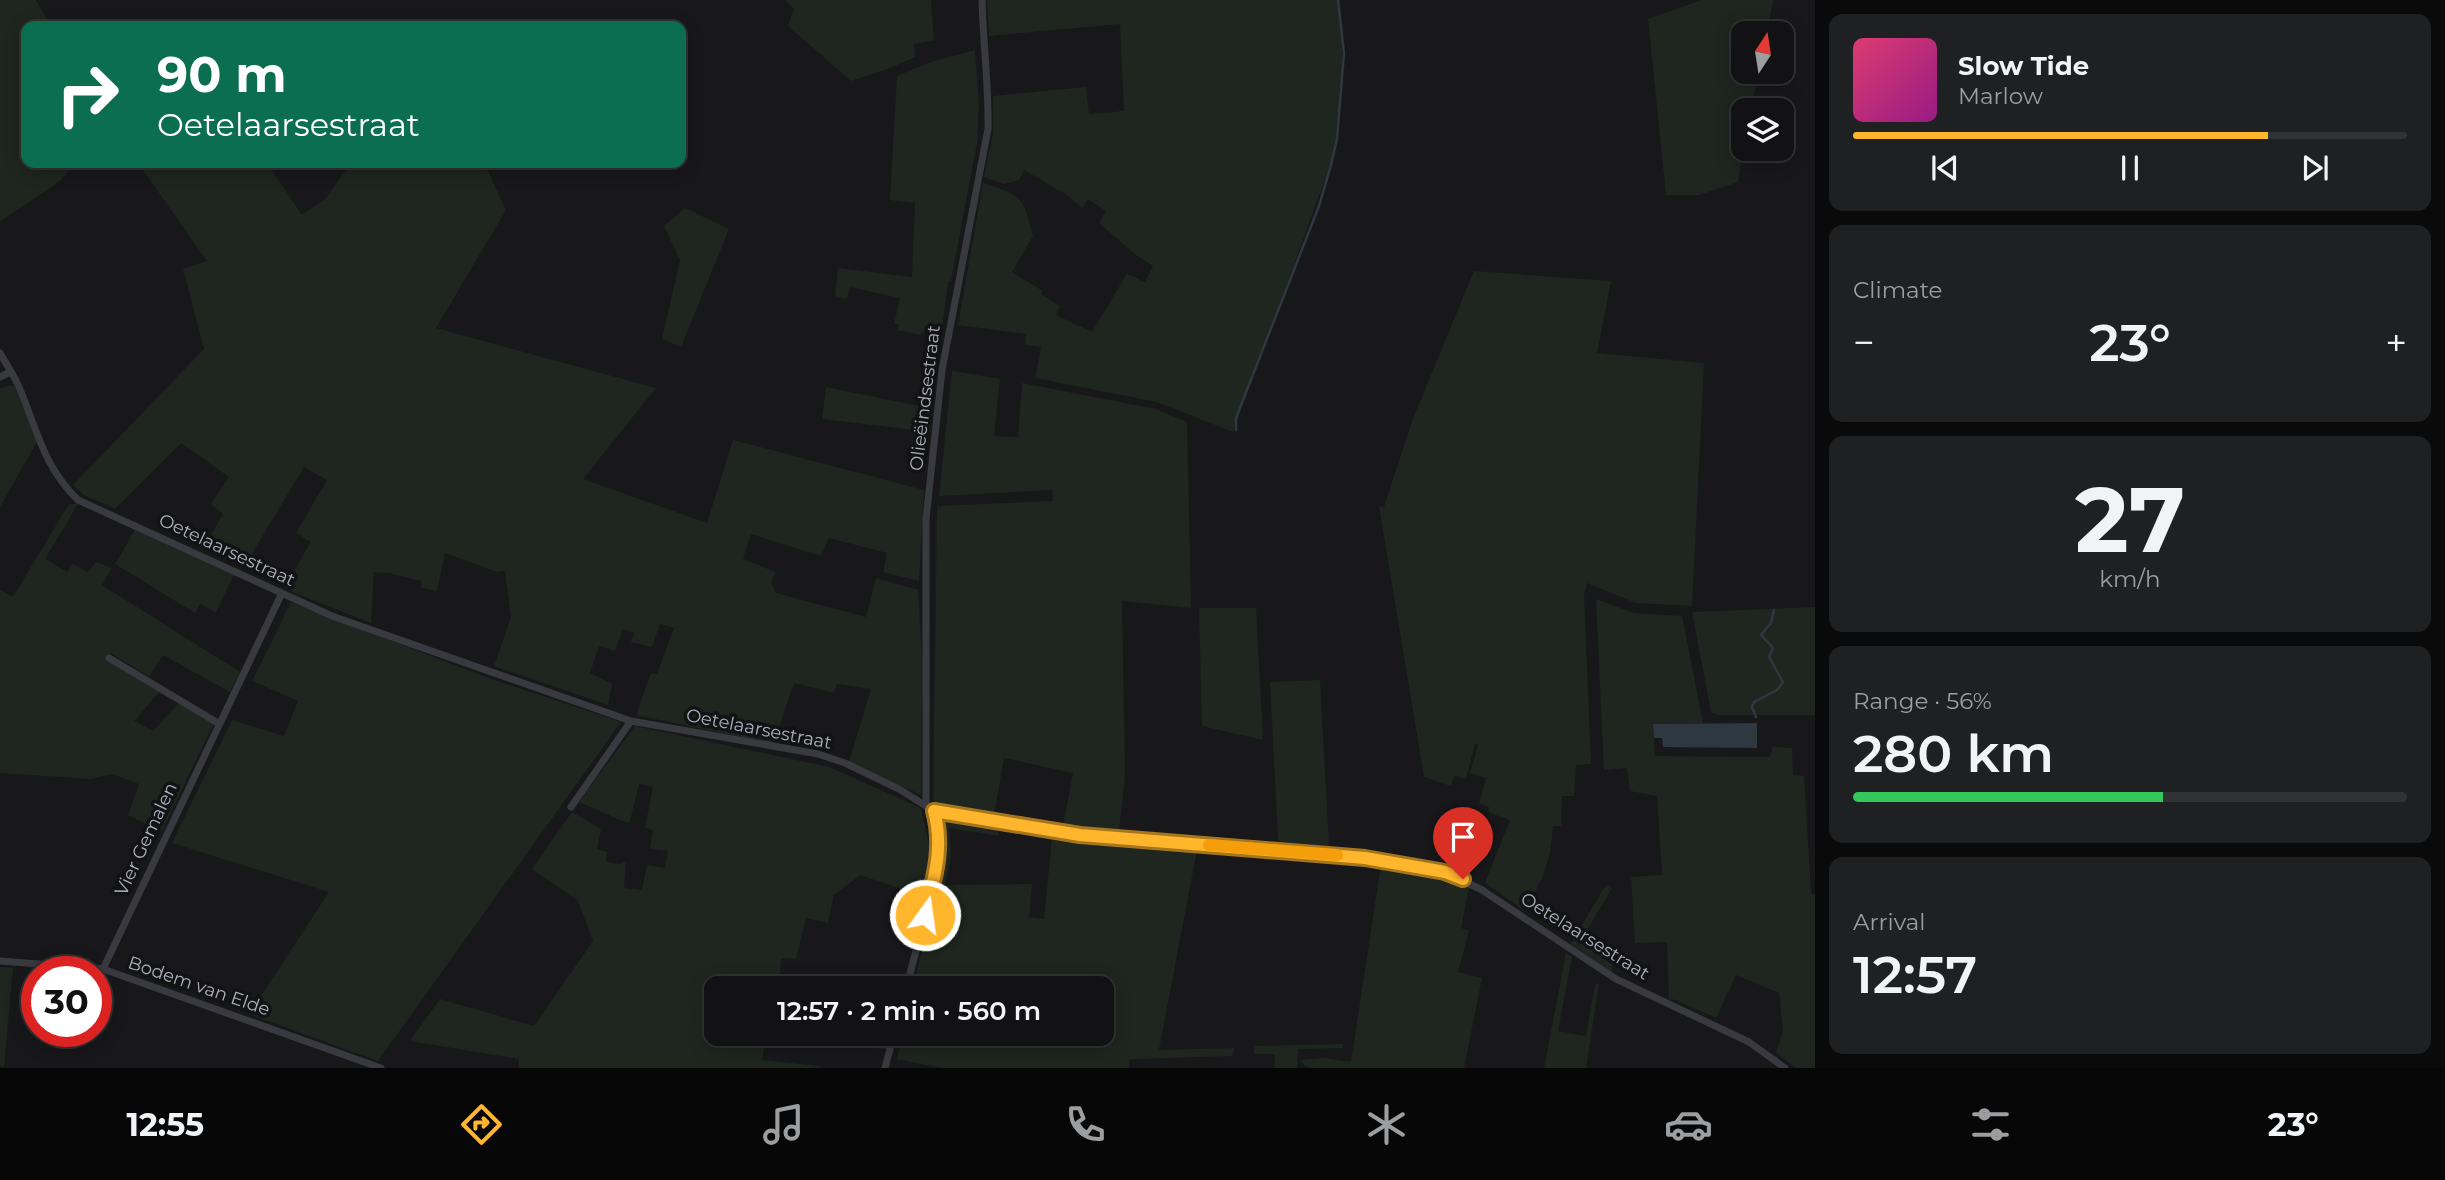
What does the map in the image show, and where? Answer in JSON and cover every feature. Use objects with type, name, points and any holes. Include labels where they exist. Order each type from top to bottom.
[{"type":"street","name":"Olieëindsestraat","points":[[926,804],[926,519],[942,370],[988,129],[982,0]]},
{"type":"street","name":"Oetelaarsestraat","points":[[0,353],[18,385],[45,454],[61,483],[78,500],[332,616],[631,721],[818,754],[845,763],[926,804],[934,811],[1080,835],[1365,858],[1445,872],[1482,890],[1616,979],[1749,1042],[1785,1068]]},
{"type":"street","points":[[0,377],[10,372]]},
{"type":"street","name":"Vier Gemalen","points":[[109,956],[282,593]]},
{"type":"street","points":[[109,658],[218,723]]},
{"type":"street","points":[[571,807],[631,721]]},
{"type":"street","points":[[909,976],[938,866],[940,843],[934,811]]},
{"type":"street","name":"Bodem van Elde","points":[[0,961],[21,963]]},
{"type":"street","name":"Bodem van Elde","points":[[112,972],[381,1068]]},
{"type":"street","points":[[885,1068],[891,1046]]},
{"type":"shaded area","points":[[0,0],[36,0],[48,21],[21,21],[21,168],[71,168],[60,181],[0,221]]},
{"type":"shaded area","points":[[785,0],[931,0],[934,41],[914,44],[915,57],[851,81],[788,26],[794,9]]},
{"type":"shaded area","points":[[987,0],[1340,0],[1342,80],[1332,160],[1233,432],[1157,402],[1035,378],[1041,347],[1025,345],[1026,334],[958,325],[983,183],[1006,191],[1023,205],[1033,236],[1012,272],[1043,291],[1041,294],[1060,306],[1056,315],[1092,332],[1127,274],[1145,282],[1153,266],[1099,223],[1106,211],[1088,199],[1082,208],[1067,195],[1024,170],[1019,180],[1004,184],[984,177],[993,133],[993,96],[1086,87],[1089,114],[1124,111],[1120,24],[989,36]]},
{"type":"shaded area","points":[[1702,0],[1773,0],[1769,21],[1731,21],[1731,84],[1756,84],[1754,98],[1731,98],[1731,161],[1742,161],[1738,182],[1699,195],[1666,195],[1648,19]]},
{"type":"shaded area","points":[[975,50],[979,106],[977,143],[951,281],[948,282],[942,329],[936,333],[922,332],[921,335],[898,330],[899,325],[894,324],[900,298],[850,287],[847,299],[835,297],[838,268],[912,277],[915,203],[890,200],[897,76],[931,62]]},
{"type":"shaded area","points":[[142,168],[270,168],[302,215],[325,199],[347,168],[486,168],[506,210],[436,328],[656,388],[583,479],[707,523],[733,440],[924,490],[919,581],[883,572],[887,553],[829,538],[821,556],[751,534],[743,559],[776,572],[771,582],[776,593],[866,617],[876,578],[918,590],[922,658],[921,795],[849,762],[871,689],[837,684],[834,693],[794,683],[773,744],[636,715],[651,673],[657,674],[674,628],[660,624],[652,647],[631,642],[634,633],[623,629],[615,651],[599,646],[590,673],[612,684],[608,705],[494,666],[511,617],[505,571],[497,572],[445,553],[437,591],[421,588],[421,581],[374,572],[371,623],[295,593],[284,587],[311,542],[296,533],[327,480],[304,467],[244,567],[203,549],[223,514],[211,504],[229,477],[181,443],[115,509],[84,495],[73,485],[204,349],[183,269],[207,261]]},
{"type":"shaded area","points":[[685,208],[729,229],[681,347],[662,339],[680,260],[664,226]]},
{"type":"shaded area","points":[[1474,271],[1611,281],[1597,353],[1704,363],[1692,606],[1636,603],[1587,583],[1584,595],[1591,764],[1576,765],[1574,796],[1562,796],[1561,826],[1553,826],[1545,870],[1524,910],[1485,883],[1510,820],[1488,812],[1489,807],[1479,804],[1486,778],[1470,773],[1478,745],[1475,744],[1466,779],[1454,776],[1451,786],[1424,777],[1379,506],[1384,507],[1412,421]]},
{"type":"shaded area","points":[[952,371],[1000,379],[994,436],[1018,437],[1022,383],[1156,409],[1187,422],[1191,608],[1122,601],[1125,775],[1119,831],[1063,826],[1073,773],[1004,758],[994,815],[943,806],[933,800],[937,506],[1053,501],[1052,490],[939,496]]},
{"type":"shaded area","points":[[10,385],[15,387],[38,440],[0,507],[0,389]]},
{"type":"shaded area","points":[[826,387],[933,409],[931,432],[822,419]]},
{"type":"shaded area","points":[[69,504],[78,504],[45,559],[67,572],[73,564],[88,572],[96,562],[112,568],[102,585],[240,672],[230,692],[163,655],[149,676],[110,653],[106,658],[160,691],[134,721],[153,731],[179,703],[214,723],[162,831],[128,815],[139,784],[112,774],[91,779],[0,773],[0,590],[13,597]]},
{"type":"shaded area","points":[[135,530],[234,575],[216,612],[200,604],[195,613],[115,564]]},
{"type":"shaded area","points":[[1596,599],[1634,613],[1682,616],[1703,723],[1653,724],[1655,756],[1770,757],[1773,747],[1792,748],[1793,775],[1804,776],[1811,894],[1815,894],[1815,1068],[1796,1068],[1776,1053],[1783,1031],[1779,993],[1736,975],[1716,1018],[1669,999],[1667,942],[1635,943],[1631,877],[1662,875],[1657,796],[1630,791],[1627,768],[1604,770]]},
{"type":"shaded area","points":[[291,602],[491,679],[621,722],[378,1061],[249,1014],[329,892],[172,843],[232,720],[284,736],[298,701],[252,681]]},
{"type":"shaded area","points":[[1815,607],[1815,715],[1718,715],[1711,712],[1692,612]]},
{"type":"shaded area","points":[[1199,608],[1256,608],[1263,740],[1202,726]]},
{"type":"shaded area","points":[[1320,680],[1329,846],[1280,842],[1270,682]]},
{"type":"shaded area","points":[[1757,723],[1757,748],[1663,747],[1662,738],[1654,738],[1653,724]]},
{"type":"shaded area","points":[[635,726],[829,767],[921,808],[932,858],[923,896],[860,875],[834,895],[828,923],[806,918],[796,959],[781,958],[780,976],[704,976],[704,1046],[764,1046],[762,1060],[820,1068],[519,1068],[519,1059],[410,1041],[440,999],[534,1026],[593,941],[578,901],[532,869],[572,812],[601,829],[597,849],[607,852],[606,862],[626,862],[624,888],[642,890],[647,865],[665,868],[668,851],[650,849],[653,830],[645,827],[653,787],[639,784],[630,821],[627,823],[579,802]]},
{"type":"shaded area","points":[[939,819],[1000,828],[998,836],[949,828],[951,857],[945,885],[1032,884],[1029,917],[1044,919],[1052,837],[1197,850],[1159,1050],[1235,1048],[1232,1056],[1135,1059],[1129,1060],[1129,1068],[942,1068],[897,1059],[900,1046],[1114,1046],[1114,976],[916,976],[943,856]]},
{"type":"shaded area","points":[[1381,865],[1437,875],[1469,888],[1461,928],[1469,931],[1458,972],[1482,978],[1464,1068],[1311,1068],[1304,1065],[1302,1060],[1323,1058],[1351,1062]]},
{"type":"shaded area","points":[[1608,885],[1612,888],[1580,942],[1613,965],[1611,972],[1571,944]]},
{"type":"shaded area","points":[[1566,953],[1572,957],[1558,1031],[1586,1036],[1595,985],[1599,983],[1586,1068],[1544,1068]]},
{"type":"shaded area","points":[[0,967],[13,968],[4,1067],[0,1066]]},
{"type":"shaded area","points":[[1343,1044],[1343,1048],[1298,1049],[1297,1068],[1274,1068],[1275,1054],[1254,1054],[1255,1046]]},
{"type":"shaded area","points":[[846,1046],[888,1046],[887,1049]]},
{"type":"waterway","points":[[1236,430],[1236,418],[1319,206],[1331,165],[1337,139],[1344,53],[1338,0]]},
{"type":"waterway","points":[[1756,717],[1752,707],[1754,702],[1777,690],[1783,682],[1769,657],[1773,648],[1761,635],[1771,623],[1774,610]]},
{"type":"slow traffic","points":[[1209,845],[1337,855]]},
{"type":"route","points":[[925,915],[938,866],[940,843],[934,811],[1080,835],[1365,858],[1445,872],[1463,879]]}]
